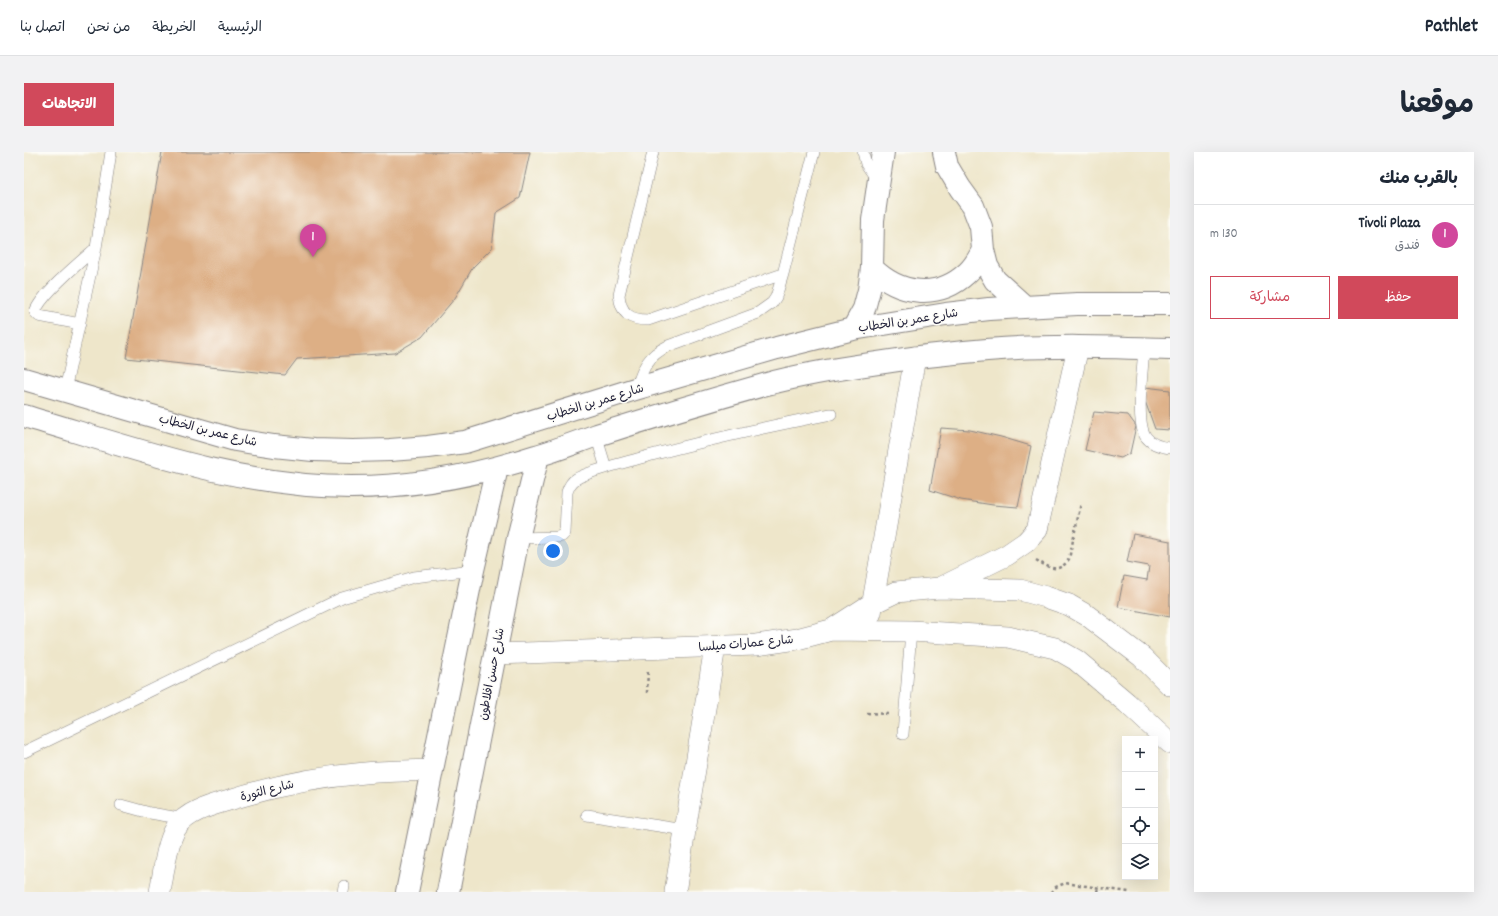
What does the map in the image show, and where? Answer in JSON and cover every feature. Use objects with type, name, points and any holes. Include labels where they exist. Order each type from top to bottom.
[{"type":"street","points":[[853,329],[864,309],[869,290],[872,268],[873,220],[883,152]]},
{"type":"street","points":[[944,152],[950,171],[973,206],[981,227],[983,250],[987,266],[995,280],[1025,307]]},
{"type":"street","points":[[872,268],[893,284],[906,289],[919,291],[932,290],[957,281],[968,272],[983,250]]},
{"type":"street","name":"شارع عمر بن الخطاب","points":[[24,379],[234,440],[298,449],[353,451],[428,447],[466,442],[635,389],[777,348],[853,329],[946,314],[1025,307],[1077,304],[1170,304]]},
{"type":"street","points":[[939,588],[1007,555],[1026,542],[1037,530],[1078,346]]},
{"type":"street","points":[[24,416],[206,469],[256,479],[304,485],[351,487],[400,484],[450,478],[497,468],[538,456],[596,435],[770,383],[842,368],[915,357],[990,350],[1078,346],[1170,349]]},
{"type":"street","points":[[868,631],[915,357]]},
{"type":"street","name":"شارع حسن افلاطون","points":[[448,892],[518,538],[538,456]]},
{"type":"street","points":[[407,892],[473,570],[497,468]]},
{"type":"street","name":"شارع عمارات ميلسا","points":[[495,654],[756,645],[797,639],[831,630],[873,603],[896,592],[939,588],[1020,590],[1069,605],[1088,616],[1142,657],[1170,685]]},
{"type":"street","points":[[831,630],[911,631],[1008,637],[1055,648],[1076,660],[1127,703],[1170,743]]},
{"type":"street","points":[[675,892],[715,647]]},
{"type":"street","name":"شارع الثورة","points":[[160,892],[170,841],[177,827],[195,812],[212,805],[293,783],[367,773],[432,770]]},
{"type":"lane","points":[[65,390],[96,248],[111,152]]},
{"type":"lane","points":[[653,152],[619,294],[620,303],[624,311],[631,317],[639,320],[648,320],[784,274]]},
{"type":"lane","points":[[635,389],[645,364],[651,356],[659,350],[758,314],[772,304],[784,274],[814,152]]},
{"type":"lane","points":[[863,152],[866,164],[878,180]]},
{"type":"lane","points":[[80,324],[39,316],[35,312],[44,296],[96,248]]},
{"type":"lane","points":[[1144,348],[1144,405],[1141,425],[1147,438],[1156,445],[1170,448]]},
{"type":"lane","points":[[518,538],[562,536],[565,533],[567,492],[569,486],[577,478],[676,448],[743,432],[831,414]]},
{"type":"lane","points":[[596,435],[606,468]]},
{"type":"lane","points":[[24,752],[342,598],[414,577],[473,570]]},
{"type":"lane","points":[[903,734],[911,631]]},
{"type":"lane","points":[[122,805],[150,814],[185,819]]},
{"type":"lane","points":[[588,815],[685,830]]},
{"type":"path","points":[[1017,549],[1048,568],[1064,566],[1069,560],[1081,503]]},
{"type":"path","points":[[867,713],[904,715]]},
{"type":"path","points":[[1051,892],[1056,887],[1065,883],[1128,892]]},
{"type":"path","points":[[1097,892],[1098,888]]},
{"type":"building","points":[[162,152],[530,152],[520,198],[496,213],[492,248],[473,267],[455,298],[422,337],[395,353],[297,359],[285,375],[126,358]]},
{"type":"building","points":[[1145,387],[1170,390],[1170,430],[1155,429],[1144,398]]},
{"type":"building","points":[[1094,412],[1128,415],[1136,426],[1130,453],[1121,458],[1085,450]]},
{"type":"building","points":[[941,428],[970,430],[1031,446],[1018,507],[961,500],[930,490]]},
{"type":"building","points":[[1133,534],[1170,541],[1170,617],[1118,607],[1124,576],[1147,580],[1149,566],[1127,562]]},
{"type":"place","name":"Tivoli Plaza","points":[[313,257]]}]
